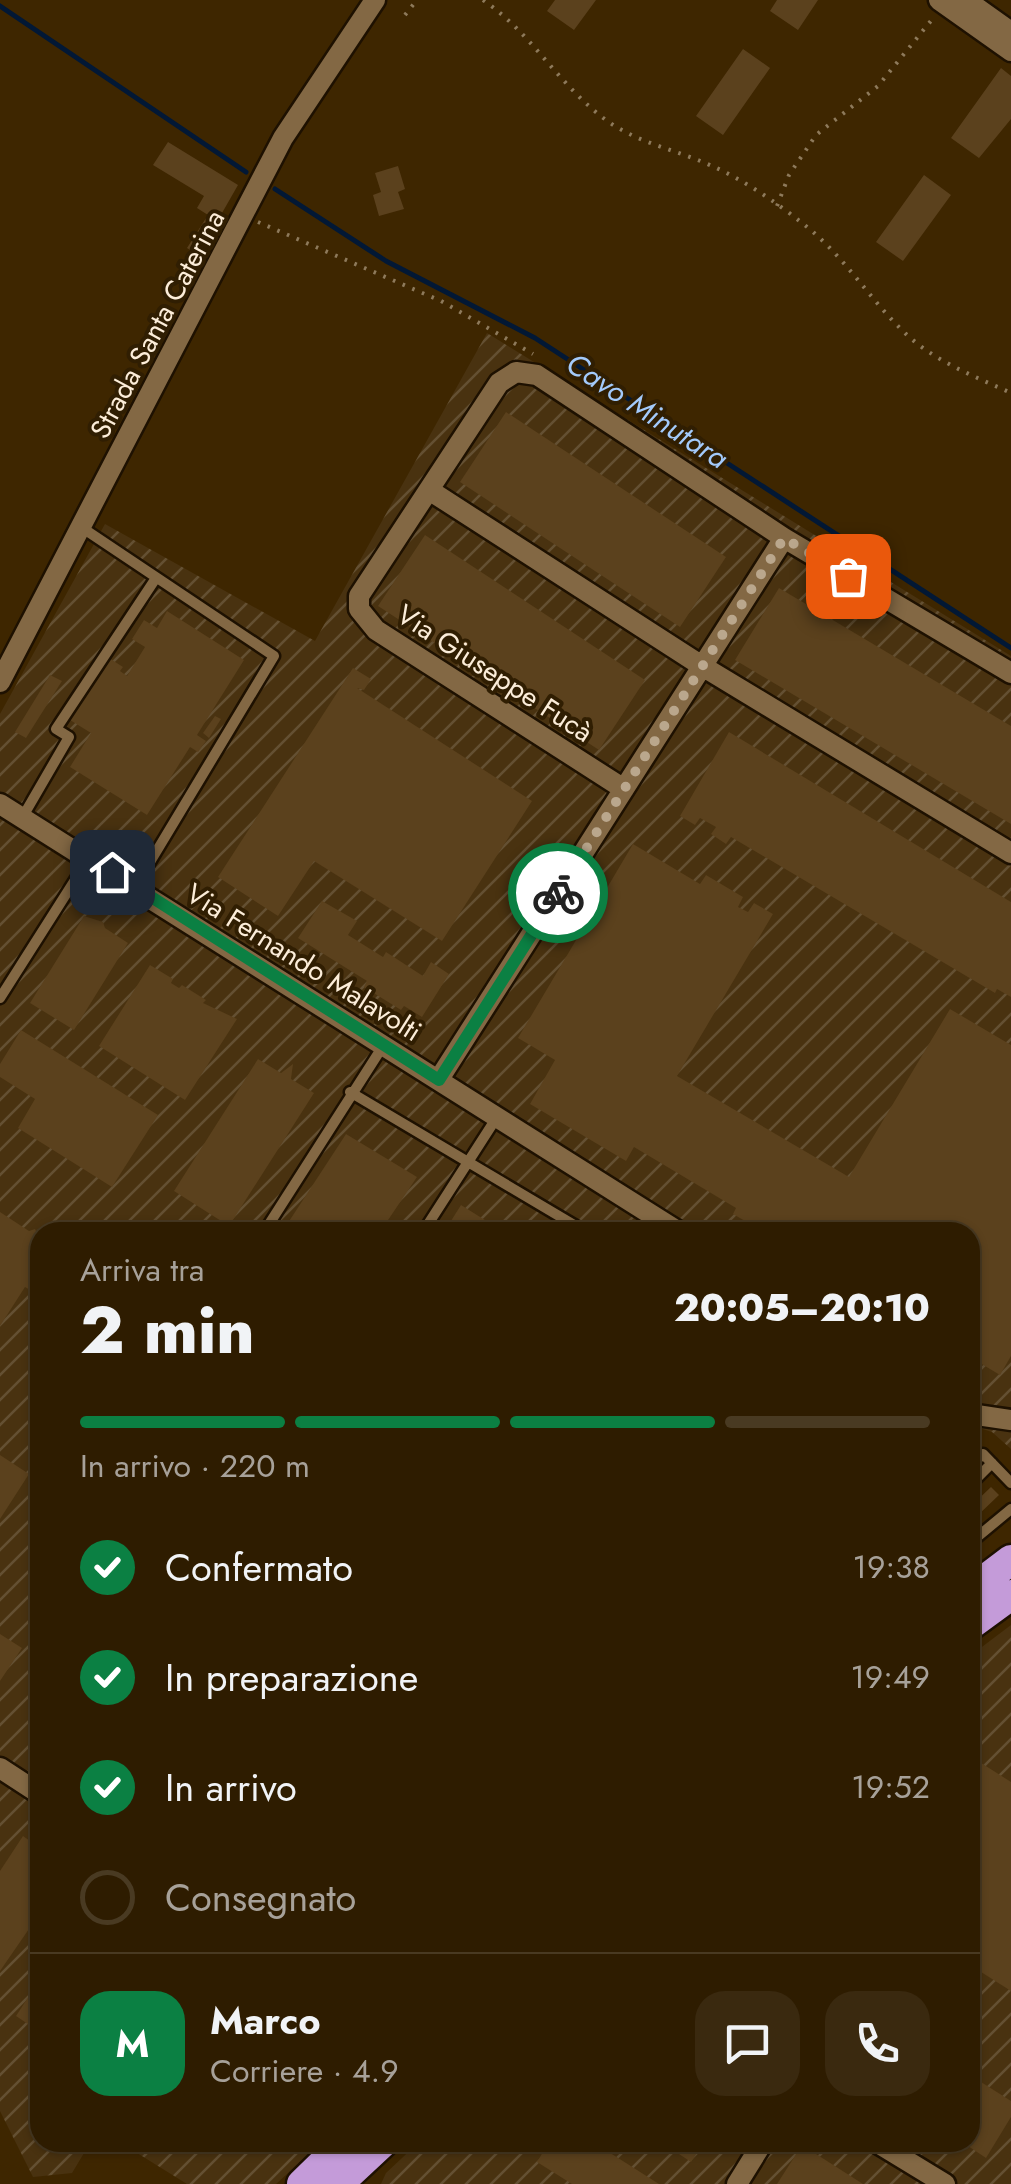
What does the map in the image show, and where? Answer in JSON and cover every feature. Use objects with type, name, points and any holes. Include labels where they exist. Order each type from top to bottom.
[{"type":"highway","points":[[980,1583],[1011,1560]]},
{"type":"highway","points":[[980,1618],[1011,1595]]},
{"type":"highway","points":[[302,2184],[335,2152]]},
{"type":"highway","points":[[338,2184],[373,2152]]},
{"type":"highway","points":[[362,2184],[378,2152]]},
{"type":"street","name":"Strada Santa Caterina","points":[[0,682],[283,138],[374,0]]},
{"type":"street","points":[[966,0],[1011,32]]},
{"type":"street","points":[[941,2],[1011,50]]},
{"type":"street","name":"Via Giuseppe Fucà","points":[[624,789],[364,621],[359,596],[508,375],[525,372],[784,538],[1011,673]]},
{"type":"street","points":[[429,490],[702,666],[1011,853]]},
{"type":"street","points":[[439,1080],[784,538]]},
{"type":"street","name":"Via Fernando Malavolti","points":[[0,804],[662,1222]]},
{"type":"street","points":[[0,1768],[30,1788]]},
{"type":"street","points":[[737,2184],[757,2152]]},
{"type":"street","points":[[892,2152],[944,2184]]},
{"type":"lane","points":[[81,527],[274,656],[136,887]]},
{"type":"lane","points":[[22,818],[69,737],[56,729],[156,578]]},
{"type":"lane","points":[[0,998],[89,857]]},
{"type":"lane","points":[[270,1222],[350,1092],[384,1045]]},
{"type":"lane","points":[[350,1092],[570,1222]]},
{"type":"lane","points":[[429,1222],[497,1116]]},
{"type":"lane","points":[[980,1457],[983,1454],[1011,1483]]},
{"type":"lane","points":[[980,1475],[992,1463]]},
{"type":"lane","points":[[980,1532],[1011,1510]]},
{"type":"path","points":[[405,15],[417,0]]},
{"type":"path","points":[[483,0],[507,16],[556,74],[601,116],[644,142],[712,166],[777,206],[833,250],[908,336],[959,370],[1011,393]]},
{"type":"path","points":[[777,206],[803,150],[831,120],[878,86],[941,2]]},
{"type":"shaded area","points":[[487,333],[1011,656],[1011,1449],[992,1432],[980,1428],[980,1222],[30,1222],[30,2152],[85,2152],[72,2173],[33,2177],[0,2111],[0,714],[105,524],[315,641]]},
{"type":"shaded area","points":[[1011,1625],[1011,2184],[381,2184],[386,2173],[408,2152],[980,2152],[980,1648]]},
{"type":"shaded area","points":[[135,2152],[311,2152],[276,2184],[187,2184]]},
{"type":"building","points":[[555,0],[596,0],[574,30],[547,11]]},
{"type":"building","points":[[777,0],[818,0],[798,30],[770,11]]},
{"type":"building","points":[[743,49],[770,68],[723,135],[696,116]]},
{"type":"building","points":[[1001,68],[1011,76],[1011,119],[979,158],[951,138]]},
{"type":"building","points":[[168,142],[238,185],[198,255],[187,248],[208,215],[197,208],[204,196],[153,165]]},
{"type":"building","points":[[398,166],[405,189],[398,192],[404,209],[379,216],[373,195],[381,192],[375,173]]},
{"type":"building","points":[[924,175],[951,195],[903,261],[876,242]]},
{"type":"building","points":[[506,412],[726,557],[680,627],[460,482]]},
{"type":"building","points":[[425,535],[645,680],[599,750],[378,606]]},
{"type":"building","points":[[779,588],[1011,726],[1011,824],[735,660]]},
{"type":"building","points":[[167,611],[244,660],[197,735],[206,741],[198,752],[190,747],[147,815],[70,767],[91,733],[70,720],[109,658],[123,667],[120,671],[127,676],[145,647],[132,639],[144,620],[157,628]]},
{"type":"building","points":[[353,668],[371,679],[364,690],[357,688],[532,801],[442,941],[314,861],[278,916],[218,877]]},
{"type":"building","points":[[50,675],[62,681],[26,738],[15,732]]},
{"type":"building","points":[[215,716],[221,719],[209,738],[203,733]]},
{"type":"building","points":[[729,732],[1011,902],[1011,997],[997,989],[995,993],[731,837],[726,844],[711,834],[716,827],[700,818],[695,825],[680,816]]},
{"type":"building","points":[[633,844],[700,884],[706,875],[743,897],[738,907],[748,912],[754,903],[773,914],[677,1076],[849,1177],[950,1009],[1011,1045],[1011,1356],[1000,1375],[980,1363],[980,1222],[747,1222],[733,1214],[736,1208],[634,1147],[626,1161],[530,1104],[555,1060],[518,1038]]},
{"type":"building","points":[[322,901],[357,921],[348,935],[383,957],[386,952],[423,976],[431,962],[449,974],[422,1017],[404,1006],[401,1010],[364,987],[367,981],[298,938]]},
{"type":"building","points":[[84,916],[103,922],[105,928],[128,943],[74,1030],[30,1003]]},
{"type":"building","points":[[150,965],[173,979],[171,983],[179,988],[182,985],[206,1000],[203,1003],[237,1019],[185,1100],[99,1046]]},
{"type":"building","points":[[21,1030],[158,1115],[112,1187],[18,1128],[35,1099],[0,1077],[0,1064]]},
{"type":"building","points":[[258,1059],[281,1073],[293,1064],[291,1079],[314,1093],[232,1222],[223,1222],[174,1191]]},
{"type":"building","points":[[346,1134],[417,1177],[387,1222],[289,1222]]},
{"type":"building","points":[[461,1205],[488,1222],[450,1222]]},
{"type":"building","points":[[0,1212],[30,1231],[30,1290],[25,1287],[0,1326]]},
{"type":"building","points":[[0,1455],[29,1474],[0,1519]]},
{"type":"building","points":[[991,1487],[999,1495],[980,1513],[980,1497]]},
{"type":"building","points":[[0,1634],[22,1648],[0,1681]]},
{"type":"building","points":[[980,1762],[1011,1782],[1011,1991],[980,1971]]},
{"type":"building","points":[[23,1836],[30,1841],[30,1928],[0,1971],[0,1871]]},
{"type":"building","points":[[30,1994],[30,2025],[16,2016]]},
{"type":"building","points":[[980,2081],[1011,2101],[1011,2117],[986,2158],[977,2152]]},
{"type":"building","points":[[543,2152],[609,2152],[659,2184],[572,2184],[537,2162]]},
{"type":"building","points":[[676,2152],[698,2152],[691,2162]]},
{"type":"building","points":[[798,2152],[813,2152],[863,2184],[777,2184]]},
{"type":"waterway","name":"Cavo Minutara","points":[[0,6],[246,172]]},
{"type":"waterway","name":"Cavo Minutara","points":[[275,189],[386,261],[535,338],[1011,648]]},
{"type":"way so far","points":[[558,893],[784,538],[848,576]]},
{"type":"route","points":[[112,872],[439,1080],[558,893]]}]
